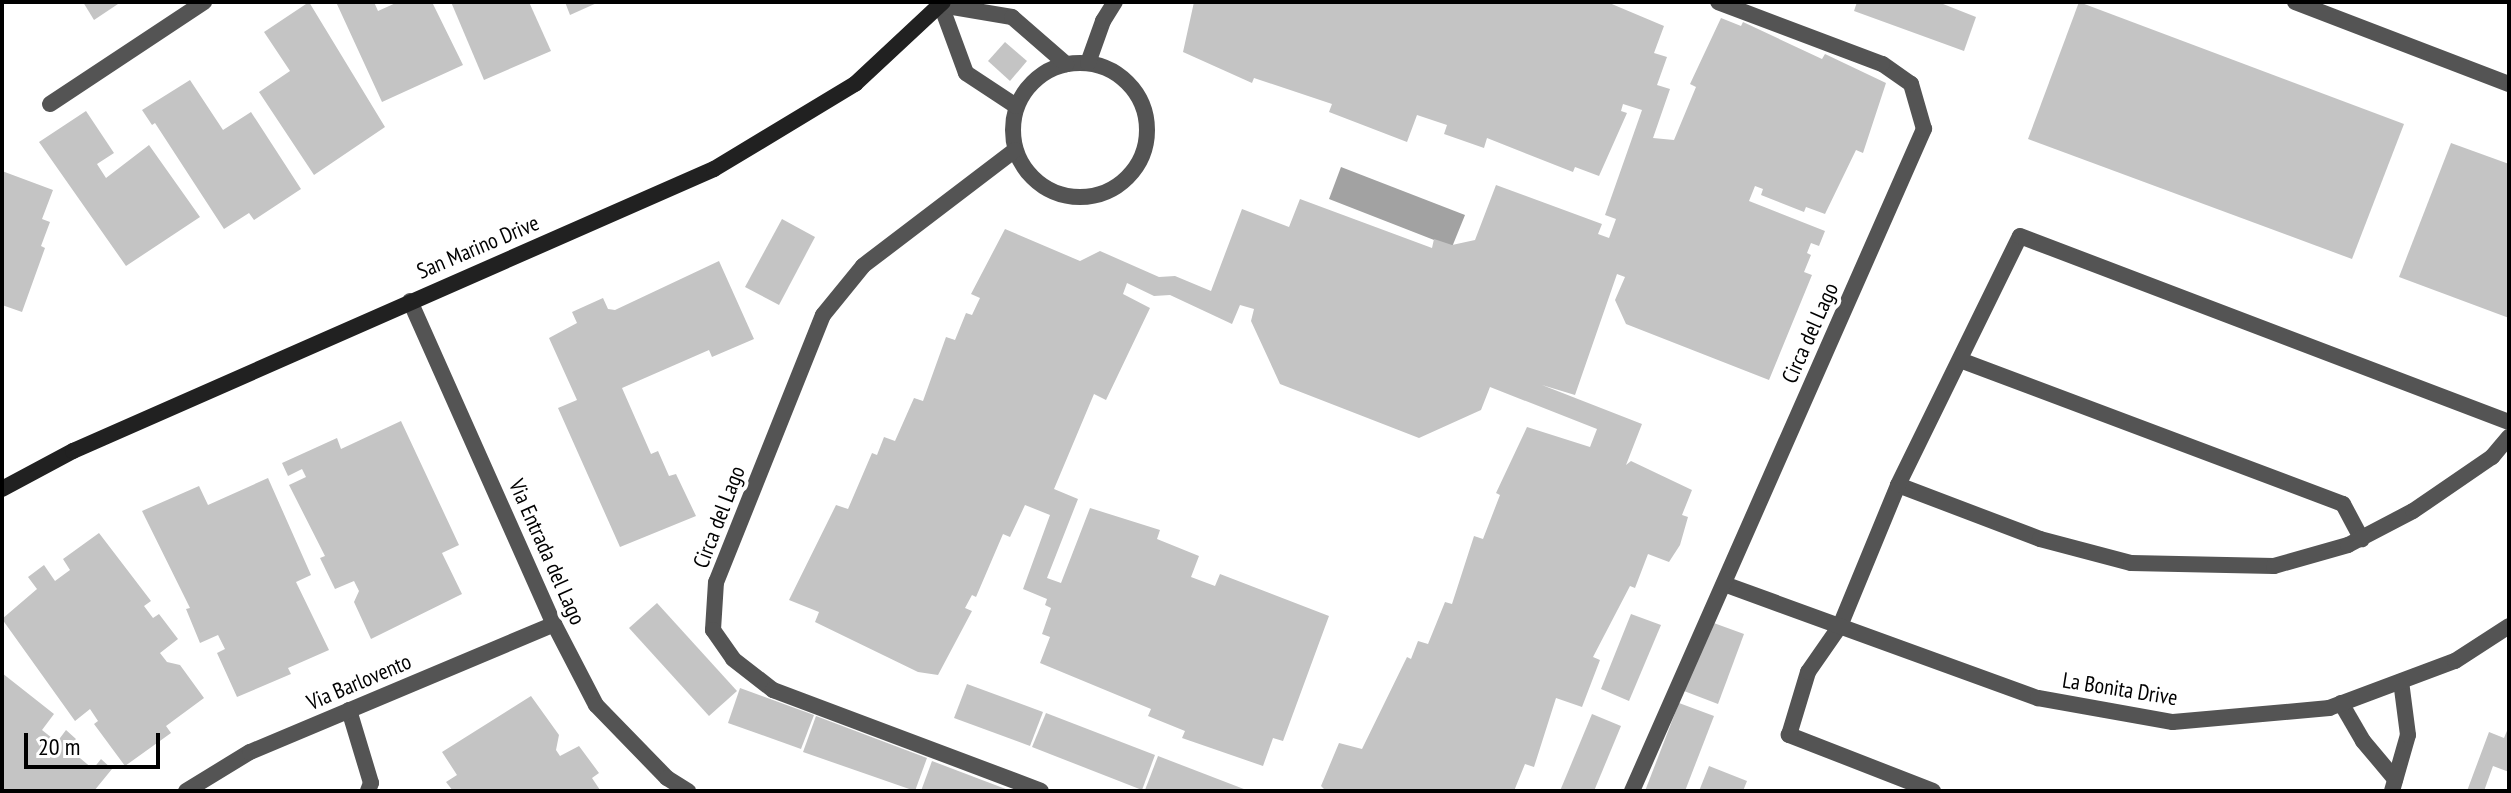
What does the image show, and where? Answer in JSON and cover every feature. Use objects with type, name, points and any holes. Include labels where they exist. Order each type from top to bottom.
[{"type":"street","points":[[50,104],[204,2]]},
{"type":"street","points":[[1088,63],[1103,21],[1115,2]]},
{"type":"street","name":"Circa del Lago","points":[[1632,791],[1924,129],[1911,84],[1882,64],[1718,2]]},
{"type":"street","points":[[2296,2],[2509,84]]},
{"type":"street","points":[[1016,106],[966,73],[942,4],[1012,17],[1066,64]]},
{"type":"street","name":"San Marino Drive","points":[[2,489],[73,451],[714,169],[855,84],[942,4]]},
{"type":"street","points":[[1088,63],[1110,69],[1141,102],[1146,146],[1137,167],[1103,194],[1059,195],[1032,177],[1015,150],[1016,106],[1027,87],[1066,64],[1088,63]]},
{"type":"street","name":"Circa del Lago","points":[[1015,150],[863,266],[823,315],[716,582],[713,630],[733,659],[773,690],[1041,791]]},
{"type":"street","points":[[1933,791],[1789,735],[1808,672],[1840,626],[1898,485],[2020,236],[2509,422]]},
{"type":"street","name":"Via Entrada del Lago","points":[[410,301],[554,624],[596,705],[667,778],[688,791]]},
{"type":"street","points":[[1960,360],[2343,504],[2362,539]]},
{"type":"street","points":[[1898,485],[2040,539],[2131,563],[2274,566],[2362,539],[2492,457],[2509,437]]},
{"type":"street","name":"La Bonita Drive","points":[[1724,584],[2038,698],[2173,722],[2341,703],[2455,661],[2509,626]]},
{"type":"street","name":"Via Barlovento","points":[[186,791],[250,752],[554,624]]},
{"type":"street","points":[[2394,785],[2408,735],[2401,681]]},
{"type":"street","points":[[2341,703],[2394,785]]},
{"type":"street","points":[[349,710],[371,783],[368,791]]},
{"type":"shaded area","points":[[1341,167],[1465,215],[1452,247],[1329,199]]},
{"type":"building","points":[[83,2],[121,2],[94,20]]},
{"type":"building","points":[[309,2],[385,127],[314,175],[259,92],[290,71],[264,32]]},
{"type":"building","points":[[336,2],[374,2],[378,11],[398,2],[432,2],[463,65],[382,102]]},
{"type":"building","points":[[451,2],[529,2],[551,51],[484,80]]},
{"type":"building","points":[[565,2],[599,2],[570,15]]},
{"type":"building","points":[[1194,2],[1607,2],[1664,26],[1654,53],[1667,57],[1657,85],[1670,89],[1653,138],[1674,140],[1696,87],[1690,84],[1721,18],[1741,26],[1743,22],[1822,59],[1825,54],[1886,83],[1863,153],[1856,150],[1825,214],[1806,207],[1804,212],[1761,195],[1763,189],[1755,186],[1749,201],[1825,231],[1819,246],[1811,243],[1807,253],[1811,255],[1804,272],[1812,275],[1769,380],[1626,324],[1615,300],[1625,277],[1617,274],[1575,395],[1542,385],[1642,424],[1626,465],[1631,461],[1692,490],[1682,515],[1688,517],[1680,545],[1669,562],[1648,554],[1635,588],[1630,586],[1593,657],[1600,660],[1582,707],[1556,698],[1534,767],[1525,764],[1514,791],[1326,791],[1321,786],[1339,743],[1362,749],[1407,657],[1411,659],[1418,641],[1428,644],[1445,602],[1452,604],[1474,536],[1483,539],[1500,495],[1496,493],[1527,427],[1590,447],[1597,429],[1490,387],[1481,410],[1419,438],[1280,384],[1251,321],[1254,309],[1240,305],[1232,324],[1170,295],[1154,296],[1127,283],[1123,294],[1150,308],[1106,400],[1094,394],[1054,489],[1078,499],[1047,578],[1061,583],[1090,508],[1160,530],[1157,539],[1199,556],[1191,577],[1215,586],[1220,574],[1329,616],[1283,741],[1273,738],[1263,766],[1182,738],[1185,731],[1148,716],[1151,709],[1040,663],[1050,637],[1042,634],[1051,608],[1045,605],[1047,599],[1023,589],[1050,515],[1025,505],[1010,537],[1003,534],[976,597],[972,595],[965,608],[972,611],[938,675],[918,672],[815,622],[819,612],[789,600],[836,505],[848,509],[872,453],[877,455],[884,437],[895,441],[914,398],[923,401],[946,337],[955,340],[966,313],[972,315],[980,298],[971,294],[1005,229],[1080,261],[1100,251],[1159,277],[1175,276],[1211,291],[1242,209],[1289,227],[1300,199],[1432,248],[1434,239],[1452,245],[1475,240],[1496,185],[1602,224],[1598,234],[1609,238],[1616,219],[1605,215],[1642,110],[1623,104],[1621,111],[1627,113],[1599,176],[1575,167],[1573,172],[1487,138],[1484,148],[1444,134],[1447,125],[1417,115],[1407,142],[1329,112],[1332,104],[1254,78],[1252,83],[1183,52]]},
{"type":"building","points":[[1857,2],[1938,2],[1976,17],[1964,51],[1854,11]]},
{"type":"building","points":[[2079,2],[2404,124],[2352,259],[2028,139]]},
{"type":"building","points":[[1005,42],[1027,61],[1010,81],[988,61]]},
{"type":"building","points":[[190,80],[223,130],[251,112],[301,189],[254,220],[249,213],[224,229],[155,123],[152,125],[142,110]]},
{"type":"building","points":[[86,111],[114,153],[97,164],[106,178],[149,145],[200,217],[126,266],[39,142]]},
{"type":"building","points":[[2451,143],[2509,164],[2509,318],[2399,277]]},
{"type":"building","points":[[2,171],[53,190],[42,219],[50,222],[41,246],[45,248],[22,312],[2,305]]},
{"type":"building","points":[[782,219],[815,237],[779,305],[745,287]]},
{"type":"building","points":[[719,261],[754,339],[712,357],[709,350],[622,388],[651,454],[658,451],[669,476],[676,474],[696,516],[620,547],[558,408],[577,400],[549,338],[577,323],[572,312],[603,298],[608,309],[615,310]]},
{"type":"building","points":[[401,421],[459,545],[442,553],[462,594],[371,639],[354,602],[359,591],[354,581],[335,589],[320,558],[325,556],[289,485],[306,477],[302,469],[288,476],[282,463],[337,438],[341,449]]},
{"type":"building","points":[[268,478],[311,575],[296,582],[329,650],[288,668],[291,674],[237,697],[217,653],[225,649],[218,635],[200,643],[186,609],[190,608],[142,511],[199,486],[208,505]]},
{"type":"building","points":[[99,533],[151,601],[144,606],[153,618],[159,614],[178,639],[160,653],[167,662],[180,665],[204,698],[166,726],[171,733],[125,766],[94,724],[98,721],[90,709],[75,721],[2,619],[37,589],[28,577],[44,565],[55,581],[70,570],[63,559]]},
{"type":"building","points":[[657,603],[737,691],[709,716],[629,628]]},
{"type":"building","points":[[1631,614],[1661,625],[1629,701],[1601,689]]},
{"type":"building","points":[[1711,622],[1744,634],[1718,704],[1684,691]]},
{"type":"building","points":[[2,673],[54,714],[42,730],[57,742],[66,730],[76,739],[68,748],[93,769],[101,759],[112,769],[94,791],[2,791]]},
{"type":"building","points":[[967,684],[1043,712],[1030,746],[954,718]]},
{"type":"building","points":[[740,688],[814,715],[801,749],[728,723]]},
{"type":"building","points":[[531,696],[559,735],[556,750],[560,756],[579,746],[599,773],[592,778],[600,790],[609,791],[453,791],[446,782],[457,775],[442,752]]},
{"type":"building","points":[[1679,703],[1714,716],[1685,791],[1645,791]]},
{"type":"building","points":[[1046,713],[1155,755],[1142,790],[1032,747]]},
{"type":"building","points":[[1592,714],[1621,726],[1594,791],[1560,791]]},
{"type":"building","points":[[816,716],[927,758],[915,791],[803,752]]},
{"type":"building","points":[[2509,726],[2509,772],[2493,766],[2484,791],[2467,791],[2489,732],[2504,738]]},
{"type":"building","points":[[1158,756],[1249,791],[1145,790]]},
{"type":"building","points":[[932,761],[1011,791],[921,791]]},
{"type":"building","points":[[1709,766],[1747,781],[1743,791],[1699,791]]}]
